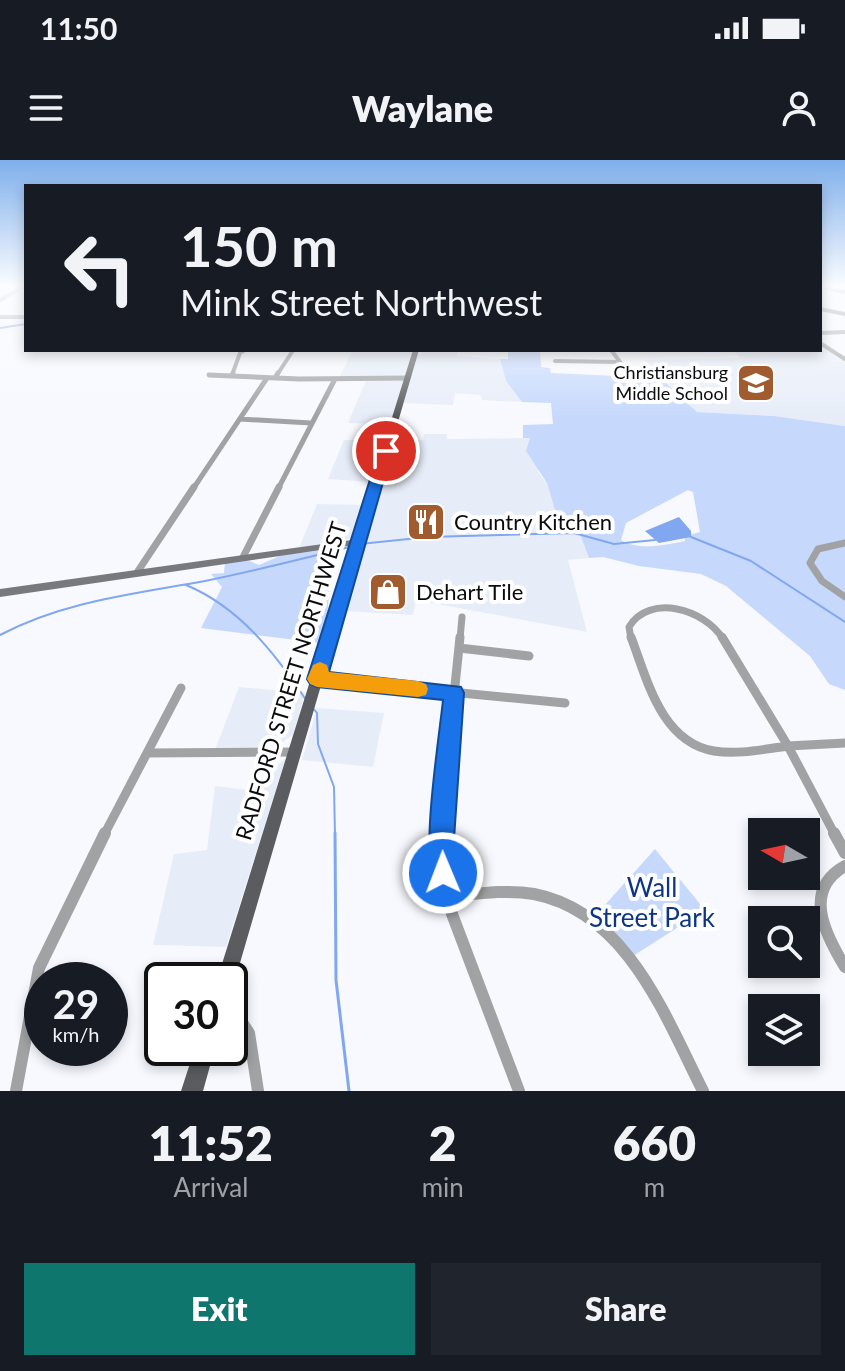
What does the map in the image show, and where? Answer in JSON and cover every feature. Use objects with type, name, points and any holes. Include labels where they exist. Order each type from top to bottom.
[{"type":"main road","name":"RADFORD STREET NORTHWEST","points":[[231,962],[415,352]]},
{"type":"main road","points":[[192,1091],[200,1066]]},
{"type":"street","points":[[822,333],[845,332]]},
{"type":"street","points":[[822,344],[845,359]]},
{"type":"street","points":[[831,351],[845,350]]},
{"type":"street","points":[[232,376],[242,352]]},
{"type":"street","points":[[138,571],[240,419],[292,352]]},
{"type":"street","points":[[612,352],[627,371]]},
{"type":"street","points":[[555,361],[620,362]]},
{"type":"street","points":[[209,375],[408,378]]},
{"type":"street","points":[[243,557],[335,379]]},
{"type":"street","points":[[240,419],[311,423]]},
{"type":"street","points":[[0,593],[359,542]]},
{"type":"street","points":[[845,543],[818,548],[810,563],[822,581],[845,597]]},
{"type":"street","points":[[845,743],[788,746],[726,753],[696,746],[683,738],[667,719],[629,627],[636,615],[648,609],[666,607],[694,614],[719,632],[788,746],[845,853]]},
{"type":"street","points":[[462,617],[442,839],[448,897],[519,1091]]},
{"type":"street","points":[[459,648],[529,656]]},
{"type":"street","points":[[317,679],[565,703]]},
{"type":"street","points":[[16,1091],[39,968],[109,822],[181,688]]},
{"type":"street","points":[[147,753],[295,752]]},
{"type":"street","points":[[845,866],[834,870],[822,884],[820,905],[825,928],[845,967]]},
{"type":"street","points":[[448,897],[514,892],[538,895],[585,915],[603,928],[638,971],[703,1091]]},
{"type":"street","points":[[248,1031],[258,1091]]},
{"type":"shaded area","name":"Christiansburg Middle School","points":[[822,346],[845,361],[845,426],[774,416],[697,412],[645,360],[741,358],[735,352],[822,352]]},
{"type":"shaded area","points":[[352,352],[412,352],[390,424],[348,423],[367,378],[339,378]]},
{"type":"shaded area","points":[[458,352],[457,356],[500,359],[506,381],[522,402],[482,400],[481,395],[455,393],[453,405],[404,403],[418,355]]},
{"type":"shaded area","points":[[424,434],[447,434],[447,439],[531,438],[539,474],[547,483],[555,509],[562,509],[569,532],[579,532],[589,558],[568,560],[587,632],[416,600],[413,615],[344,611],[394,439],[423,440]]},
{"type":"shaded area","points":[[344,440],[384,440],[371,482],[328,479]]},
{"type":"shaded area","points":[[317,504],[364,505],[353,538],[299,548]]},
{"type":"shaded area","points":[[239,687],[305,693],[293,735],[266,749],[215,750]]},
{"type":"shaded area","points":[[317,708],[384,713],[373,767],[302,760]]},
{"type":"shaded area","points":[[286,758],[226,947],[153,945],[174,854],[207,850],[215,786],[249,790]]},
{"type":"green space","points":[[508,352],[540,352],[541,367],[550,368],[551,373],[661,378],[697,412],[774,416],[845,426],[845,690],[829,684],[810,656],[726,586],[701,574],[639,566],[603,557],[589,558],[579,532],[569,532],[562,510],[555,510],[547,483],[526,451],[530,438],[523,438],[523,425],[553,424],[551,403],[522,402],[506,381],[500,359],[508,359]],"holes":[[[688,490],[693,492],[700,532],[685,536],[685,541],[661,545],[644,546],[621,540],[626,523]]]},
{"type":"green space","points":[[332,549],[333,558],[323,584],[329,590],[327,622],[320,643],[201,628],[222,587],[211,574],[224,573],[225,562],[247,560],[259,565],[282,555]]},
{"type":"green space","name":"Wall Street Park","points":[[655,849],[705,910],[633,956],[595,916]]},
{"type":"water","points":[[679,517],[691,531],[691,537],[659,543],[645,531]]},
{"type":"building","points":[[410,508],[440,508],[442,518],[411,520]]},
{"type":"waterway","points":[[360,544],[428,537],[574,533],[614,544],[655,540]]},
{"type":"waterway","points":[[691,537],[751,561],[845,622]]},
{"type":"waterway","points":[[0,635],[75,606],[224,577],[354,546]]},
{"type":"waterway","points":[[186,585],[223,606],[254,633],[282,665],[306,700]]},
{"type":"waterway","points":[[313,708],[317,713],[318,744],[334,787],[335,835]]},
{"type":"waterway","points":[[335,833],[336,980],[349,1091]]},
{"type":"slow traffic","points":[[320,670],[317,679],[418,689]]},
{"type":"place","name":"Christiansburg Middle School","points":[[756,383]]},
{"type":"place","name":"Country Kitchen","points":[[426,522]]},
{"type":"place","name":"Dehart Tile","points":[[388,592]]},
{"type":"route","points":[[386,451],[317,679],[454,693],[446,773],[443,873]]}]
